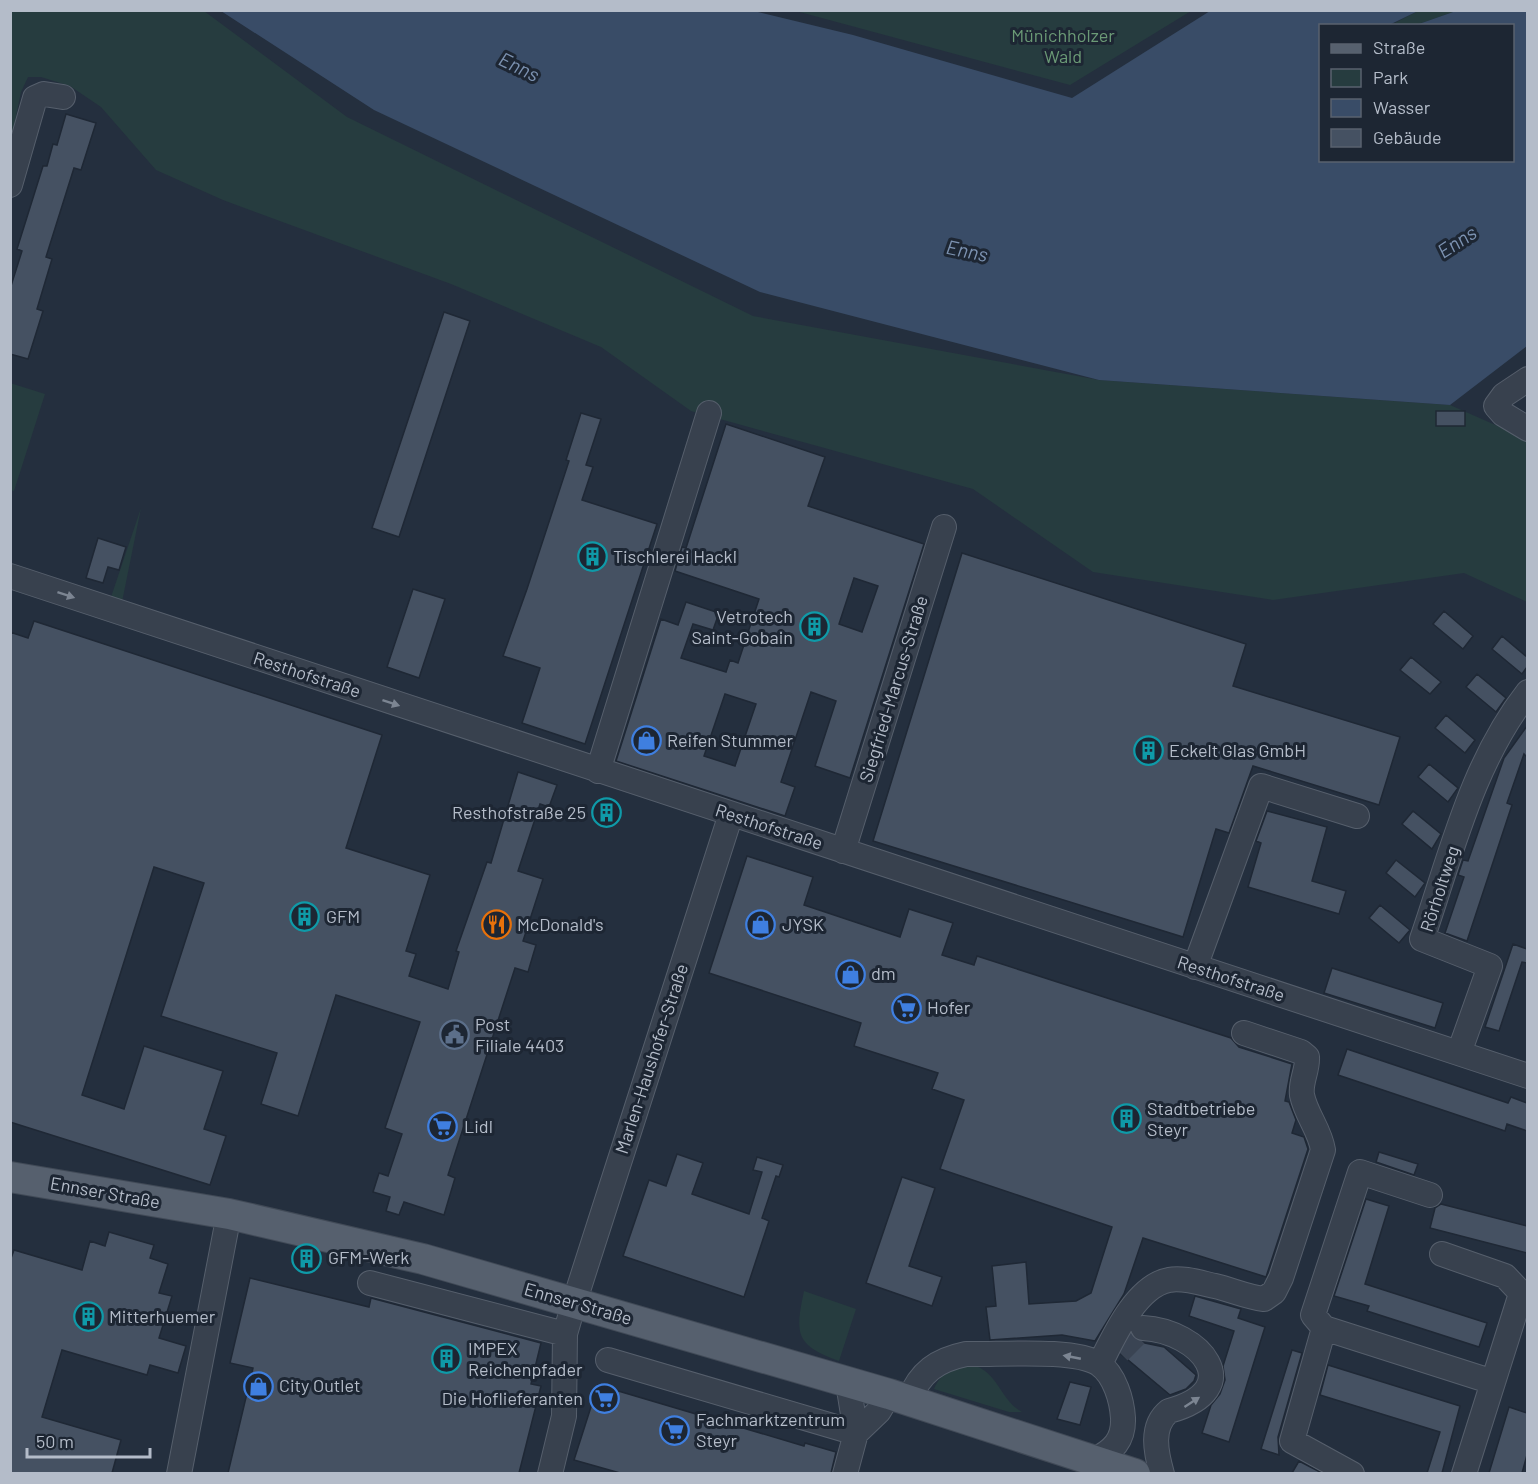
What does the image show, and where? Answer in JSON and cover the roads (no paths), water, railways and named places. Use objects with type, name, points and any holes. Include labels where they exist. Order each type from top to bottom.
[{"type":"main road","name":"Ennser Straße","points":[[10,1177],[229,1214],[413,1256],[899,1397],[1115,1468]]},
{"type":"street","points":[[10,185],[35,98],[44,94],[63,97]]},
{"type":"street","points":[[1527,379],[1504,395],[1496,406],[1503,414],[1527,429]]},
{"type":"street","points":[[598,771],[710,413]]},
{"type":"street","name":"Siegfried-Marcus-Straße","points":[[843,851],[944,527]]},
{"type":"street","name":"Resthofstraße","points":[[10,576],[1527,1076]]},
{"type":"street","name":"Rörholtweg","points":[[1459,1053],[1490,966],[1422,939],[1472,791],[1504,722],[1527,692]]},
{"type":"street","points":[[1195,967],[1261,786],[1357,816]]},
{"type":"street","name":"Marlen-Haushofer-Straße","points":[[555,1472],[564,1416],[565,1334],[731,814]]},
{"type":"street","points":[[1115,1468],[1112,1450],[1123,1430],[1118,1391],[1109,1358],[1135,1304],[1153,1287],[1169,1279],[1192,1281],[1249,1298],[1264,1299],[1274,1292],[1281,1278],[1323,1150],[1322,1141],[1303,1099],[1301,1087],[1307,1057],[1301,1052],[1244,1033]]},
{"type":"street","points":[[1430,1195],[1360,1172],[1313,1315],[1324,1328],[1493,1382]]},
{"type":"street","points":[[179,1473],[229,1214]]},
{"type":"street","points":[[1442,1254],[1505,1276],[1525,1294],[1493,1382],[1464,1473]]},
{"type":"street","points":[[370,1283],[565,1334]]},
{"type":"street","points":[[1143,1328],[1166,1331],[1196,1348],[1208,1362],[1212,1371],[1208,1388],[1201,1395],[1186,1407],[1169,1410],[1165,1414],[1155,1441],[1162,1473]]},
{"type":"street","points":[[1324,1328],[1292,1441],[1352,1473]]},
{"type":"street","points":[[856,1433],[929,1368],[951,1357],[966,1354],[1071,1355],[1109,1358]]},
{"type":"street","points":[[608,1360],[856,1433]]},
{"type":"street","points":[[845,1473],[856,1433],[848,1383]]},
{"type":"street","points":[[1123,1430],[1155,1441]]},
{"type":"water","name":"Enns","points":[[221,11],[754,11],[853,35],[1072,98],[1210,11],[1418,11],[1391,24],[1319,24],[1319,162],[1514,162],[1514,24],[1419,24],[1456,11],[1527,11],[1527,346],[1450,405],[1099,380],[760,292],[374,110]]},
{"type":"tunnel","points":[[1119,1352],[1143,1328]]},
{"type":"place","name":"Tischlerei Hackl","points":[[592,557]]},
{"type":"place","name":"Vetrotech Saint-Gobain","points":[[814,627]]},
{"type":"place","name":"Reifen Stummer","points":[[646,741]]},
{"type":"place","name":"Eckelt Glas GmbH","points":[[1148,751]]},
{"type":"place","name":"Resthofstraße 25","points":[[607,813]]},
{"type":"place","name":"GFM","points":[[305,917]]},
{"type":"place","name":"McDonald's","points":[[496,925]]},
{"type":"place","name":"JYSK","points":[[761,925]]},
{"type":"place","name":"dm","points":[[850,974]]},
{"type":"place","name":"Hofer","points":[[906,1008]]},
{"type":"place","name":"Post Filiale 4403","points":[[454,1035]]},
{"type":"place","name":"Stadtbetriebe Steyr","points":[[1126,1119]]},
{"type":"place","name":"Lidl","points":[[443,1127]]},
{"type":"place","name":"GFM-Werk","points":[[307,1258]]},
{"type":"place","name":"Mitterhuemer","points":[[88,1317]]},
{"type":"place","name":"IMPEX Reichenpfader","points":[[447,1359]]},
{"type":"place","name":"City Outlet","points":[[258,1386]]},
{"type":"place","name":"Die Hoflieferanten","points":[[604,1399]]},
{"type":"place","name":"Fachmarktzentrum Steyr","points":[[675,1430]]},
{"type":"park label","name":"Münichholzer Wald","points":[[1063,46]]}]
